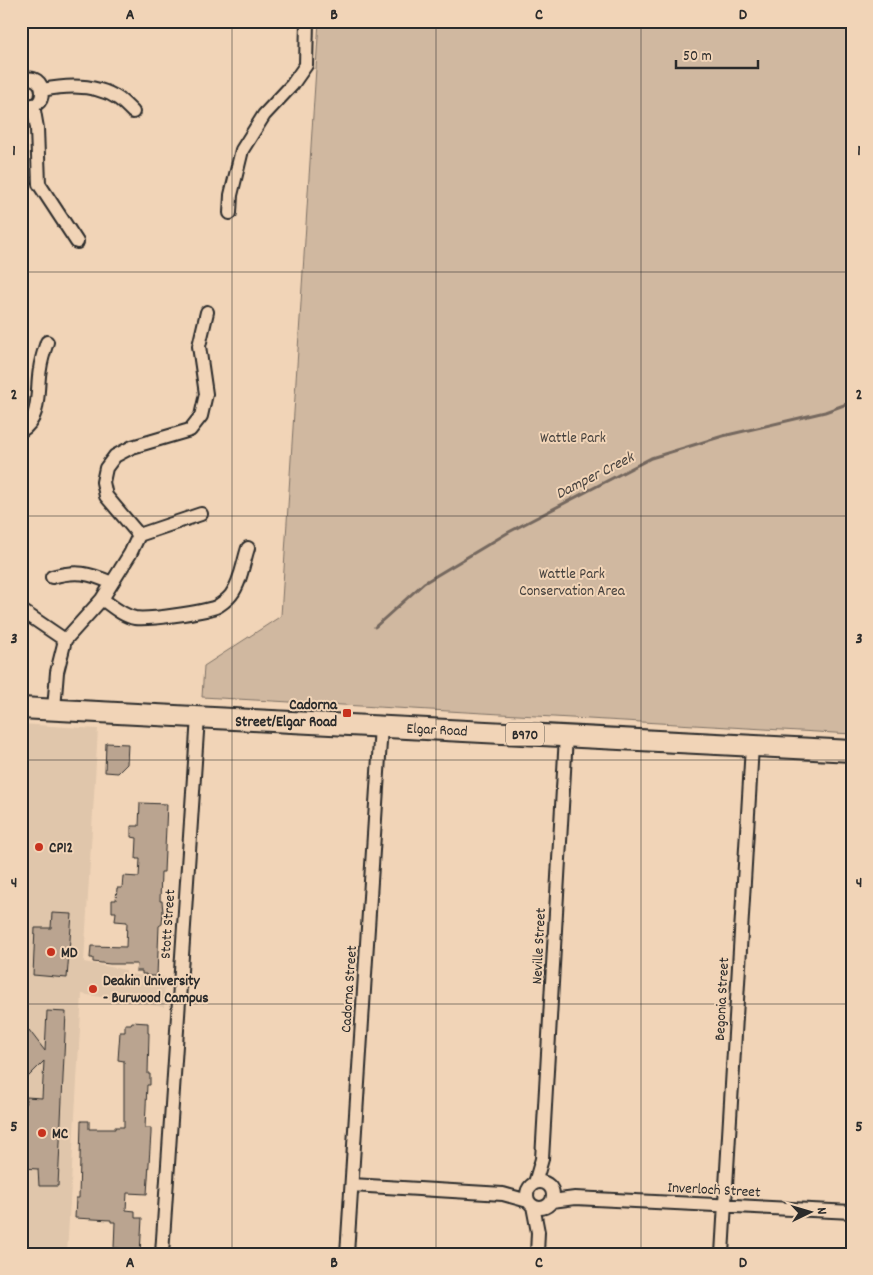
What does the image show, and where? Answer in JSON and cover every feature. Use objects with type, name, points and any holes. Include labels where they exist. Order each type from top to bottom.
[{"type":"main road","name":"Elgar Road","points":[[21,708],[852,751]]},
{"type":"street","points":[[230,213],[231,196],[242,150],[264,115],[292,84],[306,65],[308,21]]},
{"type":"street","points":[[21,81],[25,79],[35,80],[43,90],[42,98],[27,104],[37,128],[39,184],[77,242]]},
{"type":"street","points":[[43,90],[70,86],[97,89],[118,98],[133,112]]},
{"type":"street","points":[[139,535],[106,496],[103,482],[106,468],[115,456],[132,447],[190,430],[201,416],[206,394],[199,346],[207,312]]},
{"type":"street","points":[[21,431],[29,426],[35,414],[40,369],[47,342]]},
{"type":"street","points":[[54,709],[57,672],[65,640],[102,599],[130,554],[139,535],[201,514]]},
{"type":"street","points":[[102,599],[134,618],[147,618],[216,606],[230,595],[240,577],[248,548]]},
{"type":"street","points":[[52,577],[68,573],[91,574],[112,583]]},
{"type":"street","points":[[21,610],[65,640]]},
{"type":"street","name":"Stott Street","points":[[162,1254],[198,716]]},
{"type":"street","name":"Cadorna Street","points":[[347,1254],[381,726]]},
{"type":"street","name":"Neville Street","points":[[537,1254],[538,1232],[531,1195],[542,1159],[566,736]]},
{"type":"street","name":"Begonia Street","points":[[722,1254],[752,746]]},
{"type":"street","name":"Neville Street","points":[[538,1232],[550,1195],[542,1159]]},
{"type":"street","points":[[542,1182],[550,1195],[540,1208],[531,1195],[542,1182]]},
{"type":"street","points":[[352,1185],[531,1195]]},
{"type":"street","name":"Inverloch Street","points":[[550,1195],[574,1198],[852,1212]]},
{"type":"shaded area","name":"Deakin University - Burwood Campus","points":[[21,724],[98,729],[84,962],[126,970],[126,974],[165,977],[164,1007],[82,994],[67,1254],[21,1254]]},
{"type":"green space","name":"Wattle Park","points":[[319,21],[852,21],[852,734],[202,697],[204,666],[281,616]]},
{"type":"building","points":[[106,743],[128,744],[127,764],[118,773],[105,772]]},
{"type":"building","points":[[140,803],[167,804],[164,872],[161,872],[160,901],[162,901],[163,912],[162,924],[159,926],[157,976],[146,976],[146,974],[142,974],[142,971],[136,971],[137,964],[93,962],[93,958],[90,958],[91,946],[126,947],[127,922],[115,921],[116,912],[112,912],[112,900],[116,900],[117,888],[122,888],[123,876],[139,877],[140,859],[136,859],[137,838],[131,837],[131,826],[139,826]]},
{"type":"building","name":"MD","points":[[52,913],[72,914],[67,978],[33,975],[35,928],[51,928]]},
{"type":"building","name":"MC","points":[[47,1011],[66,1012],[58,1186],[39,1186],[38,1169],[22,1168],[26,1097],[42,1098],[44,1061],[21,1084],[21,1038],[29,1030],[45,1051]]},
{"type":"building","points":[[132,1022],[148,1023],[149,1033],[148,1074],[150,1074],[150,1085],[147,1085],[145,1128],[151,1128],[151,1133],[147,1194],[127,1193],[126,1210],[135,1211],[135,1218],[142,1218],[140,1254],[129,1254],[129,1249],[114,1248],[115,1222],[111,1222],[111,1220],[75,1218],[76,1198],[79,1198],[81,1121],[89,1121],[89,1129],[124,1127],[124,1061],[118,1060],[120,1032],[125,1032],[125,1024],[131,1024]]},
{"type":"waterway","name":"Damper Creek","points":[[375,627],[424,583],[509,532],[651,458],[723,436],[825,412],[852,402]]},
{"type":"place","name":"Cadorna Street/Elgar Road","points":[[347,713]]},
{"type":"place","name":"CP12","points":[[39,847]]},
{"type":"place","name":"MD","points":[[51,952]]},
{"type":"place","name":"Deakin University - Burwood Campus","points":[[93,989]]},
{"type":"place","name":"MC","points":[[42,1133]]},
{"type":"park label","name":"Wattle Park Conservation Area","points":[[572,582]]}]
